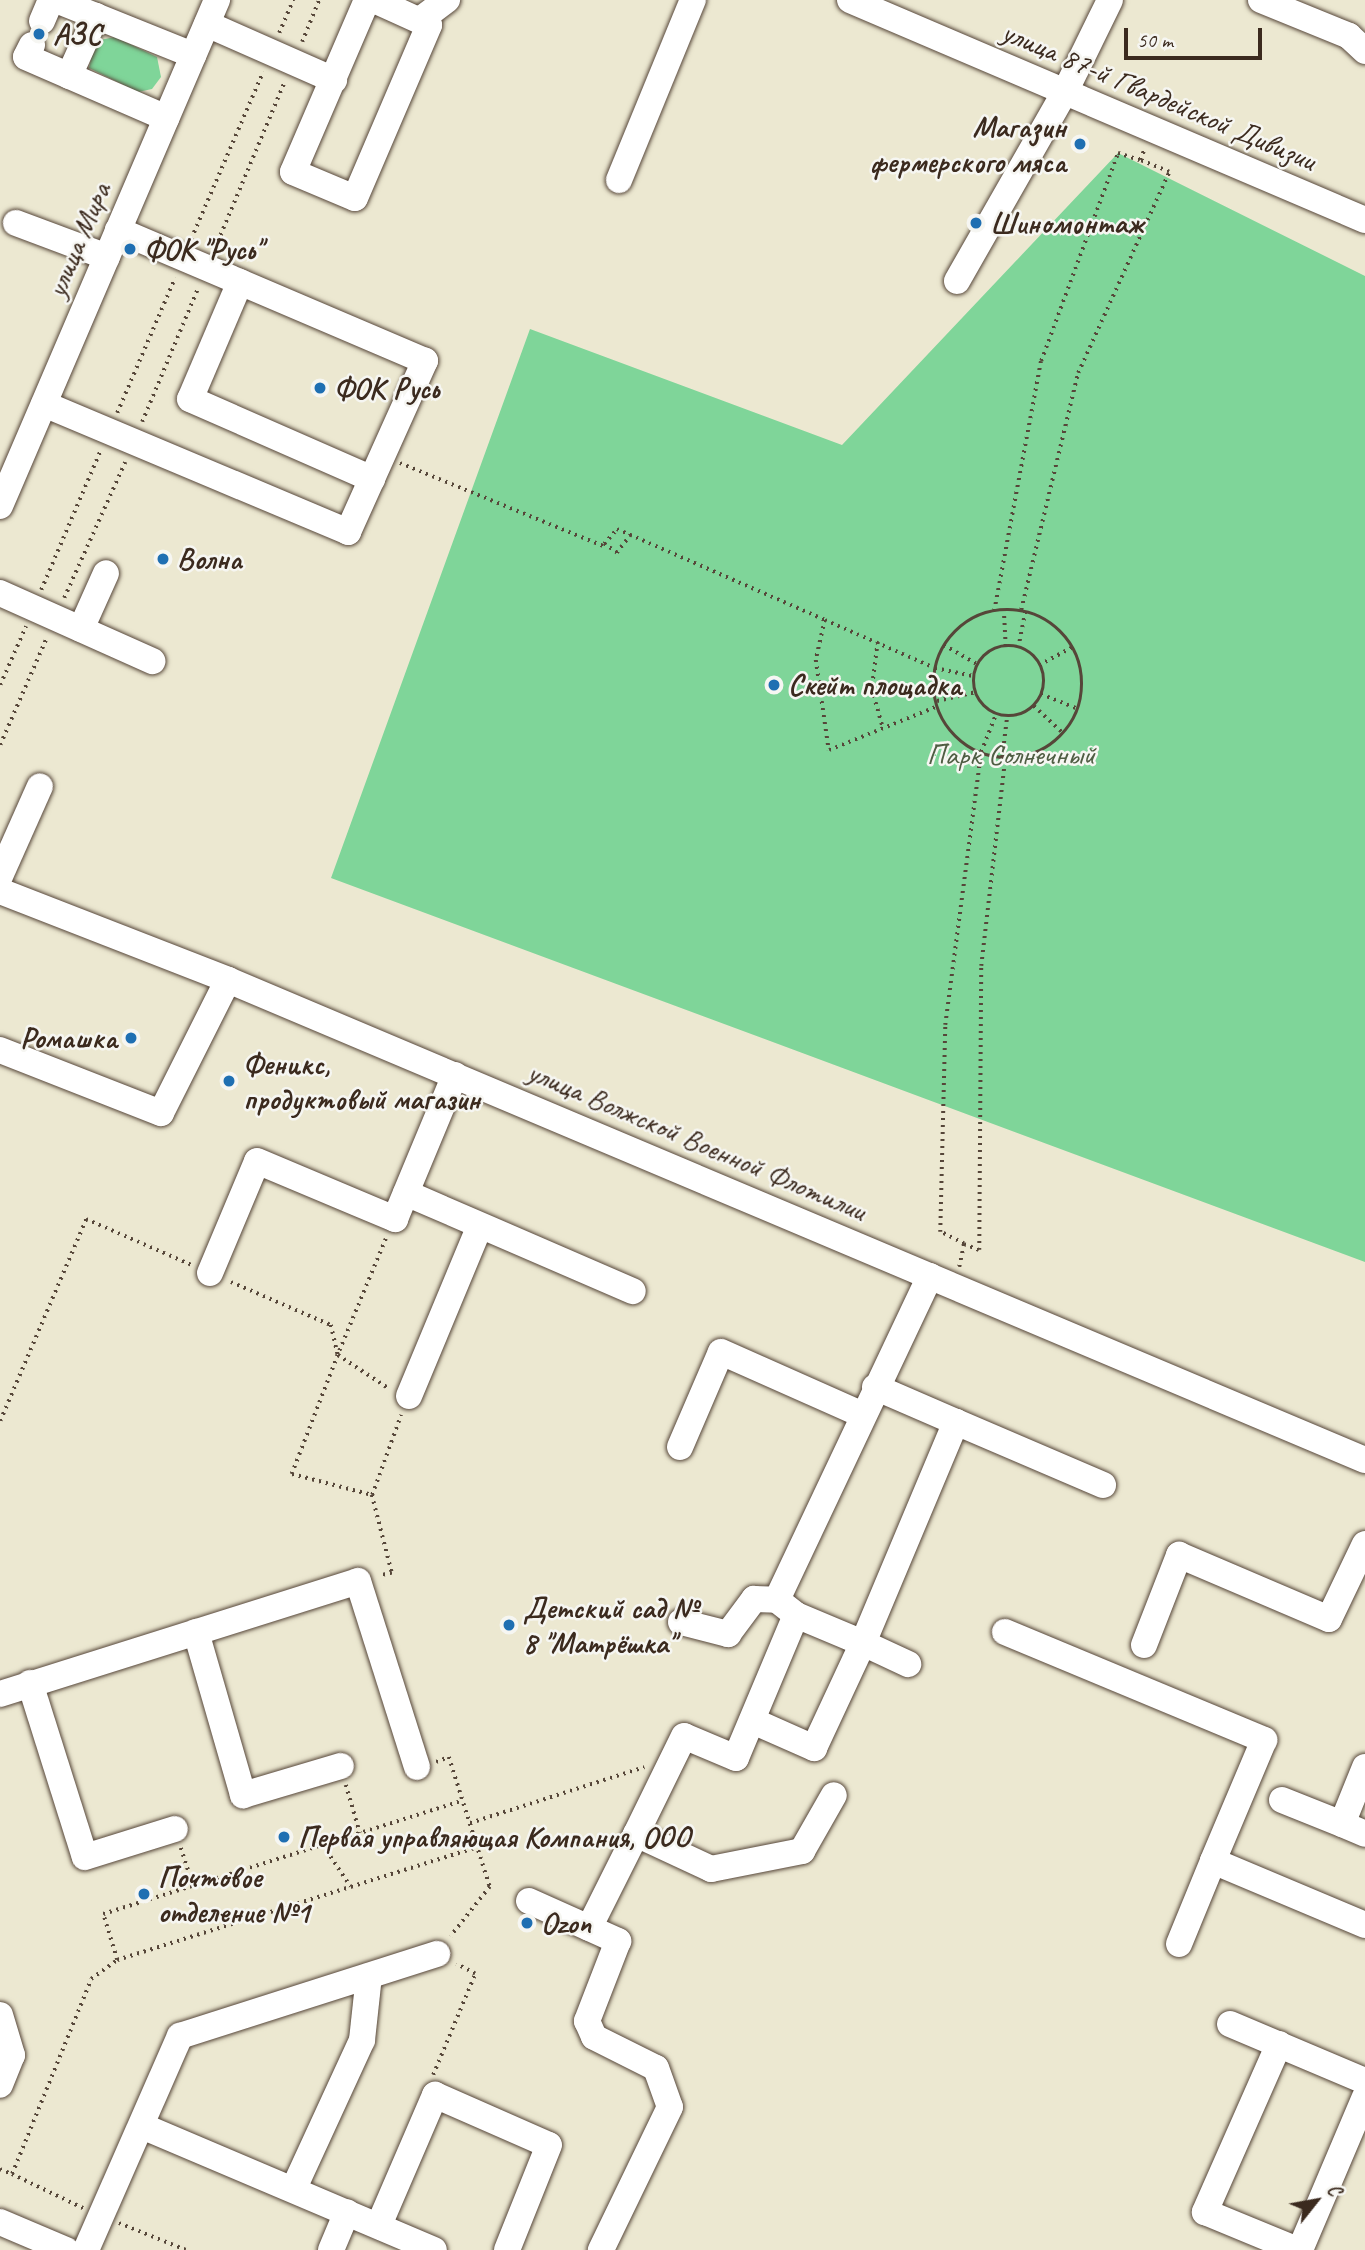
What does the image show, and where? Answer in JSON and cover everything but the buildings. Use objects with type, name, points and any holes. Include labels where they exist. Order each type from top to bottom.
[{"type":"street","points":[[366,0],[293,172],[355,198],[429,25],[374,0]]},
{"type":"street","points":[[420,20],[447,0]]},
{"type":"street","points":[[618,180],[693,0]]},
{"type":"street","name":"улица 87-й Гвардейской Дивизии","points":[[850,0],[1365,220]]},
{"type":"street","points":[[957,281],[1065,92],[1110,0]]},
{"type":"street","points":[[1261,0],[1349,36],[1365,51]]},
{"type":"street","points":[[212,12],[282,57],[334,80]]},
{"type":"street","name":"улица Мира","points":[[0,506],[212,12]]},
{"type":"street","points":[[166,118],[26,57],[45,17],[96,16],[193,55]]},
{"type":"street","points":[[69,76],[96,16]]},
{"type":"street","points":[[16,223],[107,257]]},
{"type":"street","points":[[44,404],[348,532],[425,361],[118,230]]},
{"type":"street","points":[[240,282],[190,399],[377,467]]},
{"type":"street","points":[[81,629],[106,573]]},
{"type":"street","points":[[0,593],[152,661]]},
{"type":"street","points":[[0,876],[40,786]]},
{"type":"street","name":"улица Волжской Военной Флотилии","points":[[0,891],[228,980],[1365,1460]]},
{"type":"street","points":[[0,1050],[161,1113],[228,980]]},
{"type":"street","points":[[210,1273],[257,1161],[395,1219],[455,1075]]},
{"type":"street","points":[[406,1193],[479,1228],[633,1291]]},
{"type":"street","points":[[408,1396],[479,1228]]},
{"type":"street","points":[[589,1928],[684,1736],[736,1758],[753,1721],[787,1608],[875,1387],[942,1281]]},
{"type":"street","points":[[680,1447],[721,1352],[863,1415]]},
{"type":"street","points":[[875,1387],[1103,1485]]},
{"type":"street","points":[[753,1721],[814,1748],[863,1643],[957,1422]]},
{"type":"street","points":[[1144,1645],[1179,1555],[1329,1619],[1365,1544]]},
{"type":"street","points":[[0,1694],[358,1581],[417,1768]]},
{"type":"street","points":[[681,1622],[728,1634],[754,1599],[787,1608],[908,1664]]},
{"type":"street","points":[[196,1632],[243,1794],[341,1766]]},
{"type":"street","points":[[1005,1632],[1264,1740],[1178,1944]]},
{"type":"street","points":[[30,1683],[85,1857],[175,1829]]},
{"type":"street","points":[[1283,1800],[1353,1829],[1365,1767]]},
{"type":"street","points":[[636,1834],[711,1869],[802,1850],[834,1795]]},
{"type":"street","points":[[1213,1861],[1365,1925]]},
{"type":"street","points":[[529,1901],[618,1941],[587,2021],[594,2037],[656,2068],[670,2107],[601,2250]]},
{"type":"street","points":[[86,2250],[180,2036],[437,1954]]},
{"type":"street","points":[[294,2188],[362,2040],[369,1976]]},
{"type":"street","points":[[0,2015],[12,2055],[0,2085]]},
{"type":"street","points":[[1230,2024],[1365,2081]]},
{"type":"street","points":[[1279,2044],[1205,2212],[1299,2250],[1365,2097]]},
{"type":"street","points":[[379,2225],[435,2095],[550,2145],[507,2250]]},
{"type":"street","points":[[142,2126],[294,2188],[434,2250]]},
{"type":"street","points":[[331,2250],[347,2212]]},
{"type":"street","points":[[0,2222],[66,2250]]},
{"type":"path","points":[[0,745],[109,431],[195,263],[282,57],[293,0]]},
{"type":"path","points":[[0,685],[44,613],[134,442],[195,263],[282,57],[319,0]]},
{"type":"path","points":[[1140,160],[1153,130]]},
{"type":"path","points":[[995,611],[1041,361],[1118,153],[1169,172],[1078,373],[1023,611],[1018,648]]},
{"type":"path","points":[[377,467],[606,547],[617,554],[631,535]]},
{"type":"path","points":[[606,547],[607,534],[617,529],[935,668],[974,676]]},
{"type":"path","points":[[1004,609],[1006,647]]},
{"type":"path","points":[[1004,609],[1023,611],[1060,631],[1073,647],[1083,688],[1078,710],[1064,734],[1045,749],[1004,757],[981,752],[954,736],[937,703],[935,668],[944,645],[960,627],[1004,609]]},
{"type":"path","points":[[825,620],[816,660],[829,750],[937,703],[975,692]]},
{"type":"path","points":[[878,642],[872,689],[883,728]]},
{"type":"path","points":[[944,645],[978,665]]},
{"type":"path","points":[[1006,647],[1018,648],[1039,665],[1041,694],[1034,706],[1007,716],[996,714],[975,692],[974,676],[978,665],[1006,647]]},
{"type":"path","points":[[1039,665],[1073,647]]},
{"type":"path","points":[[1041,694],[1078,710]]},
{"type":"path","points":[[1034,706],[1064,734]]},
{"type":"path","points":[[996,714],[981,752],[945,1025],[940,1232],[979,1250],[981,966],[1007,716]]},
{"type":"path","points":[[0,1421],[86,1219],[331,1325],[338,1354],[370,1380],[408,1396],[372,1495],[392,1573],[358,1581]]},
{"type":"path","points":[[372,1495],[292,1474],[338,1354],[395,1219]]},
{"type":"path","points":[[942,1281],[964,1244]]},
{"type":"path","points":[[417,1768],[449,1758],[490,1887],[437,1954],[475,1974],[432,2070],[435,2095]]},
{"type":"path","points":[[470,1823],[673,1758]]},
{"type":"path","points":[[341,1766],[360,1833]]},
{"type":"path","points":[[117,1960],[103,1914],[463,1801]]},
{"type":"path","points":[[175,1829],[193,1886]]},
{"type":"path","points":[[323,1845],[351,1887]]},
{"type":"path","points":[[0,2169],[12,2174],[91,1979],[117,1960],[477,1847]]},
{"type":"green space","points":[[115,37],[157,57],[161,77],[152,89],[138,92],[89,68],[95,41]]},
{"type":"green space","name":"Парк Солнечный","points":[[1118,153],[1365,276],[1365,1262],[331,878],[530,329],[842,445]]},
{"type":"place","name":"АЗС","points":[[39,34]]},
{"type":"place","name":"Магазин фермерского мяса","points":[[1080,144]]},
{"type":"place","name":"Шиномонтаж","points":[[976,223]]},
{"type":"place","name":"ФОК \"Русь\"","points":[[130,249]]},
{"type":"place","name":"ФОК Русь","points":[[320,388]]},
{"type":"place","name":"Волна","points":[[163,559]]},
{"type":"place","name":"Скейт площадка","points":[[774,685]]},
{"type":"place","name":"Ромашка","points":[[131,1038]]},
{"type":"place","name":"Феникс, продуктовый магазин","points":[[229,1081]]},
{"type":"place","name":"Детский сад № 8 \"Матрёшка\"","points":[[509,1625]]},
{"type":"place","name":"Первая управляющая Компания, ООО","points":[[284,1837]]},
{"type":"place","name":"Почтовое отделение №1","points":[[144,1894]]},
{"type":"place","name":"Ozon","points":[[527,1923]]}]
